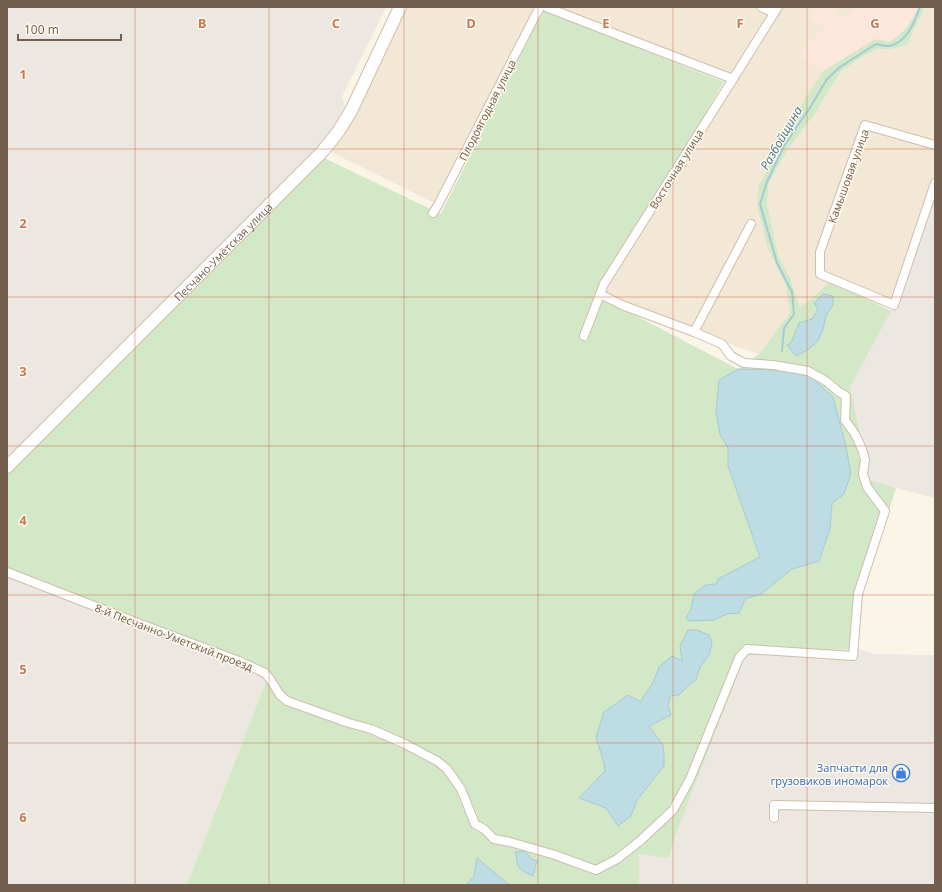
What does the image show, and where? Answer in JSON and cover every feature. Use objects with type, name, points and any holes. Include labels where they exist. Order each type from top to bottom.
[{"type":"main road","name":"Песчано-Умётская улица","points":[[7,467],[322,152],[338,132],[351,111],[400,7]]},
{"type":"street","name":"Плодоягодная улица","points":[[433,213],[540,7]]},
{"type":"street","points":[[546,7],[733,79]]},
{"type":"street","points":[[762,7],[776,10]]},
{"type":"street","name":"Восточная улица","points":[[584,336],[604,284],[776,10]]},
{"type":"street","name":"Камышовая улица","points":[[935,145],[865,125],[820,252],[820,274],[894,305],[935,183]]},
{"type":"street","points":[[600,294],[622,305],[694,332],[752,224]]},
{"type":"street","name":"8-й Песчанно-Уметский проезд","points":[[7,572],[239,661],[265,673],[280,695],[287,701],[349,723],[371,729],[405,744],[437,761],[447,769],[456,780],[475,824],[484,829],[494,839],[510,842],[596,870],[617,860],[673,810],[690,779],[739,658],[747,650],[853,656],[858,594],[885,511],[867,487],[863,474],[865,460],[862,449],[855,434],[845,420],[846,396],[808,370],[744,363],[731,356],[722,344],[694,332]]},
{"type":"street","points":[[774,818],[774,805],[935,808]]},
{"type":"shaded area","points":[[7,7],[386,7],[342,97],[346,108],[323,144],[7,460]]},
{"type":"shaded area","points":[[407,7],[540,7],[438,205],[329,151],[374,74]]},
{"type":"shaded area","points":[[546,7],[816,7],[811,18],[826,26],[799,55],[822,72],[800,107],[759,185],[767,246],[786,286],[790,313],[759,354],[694,332],[598,294],[733,79]]},
{"type":"shaded area","points":[[816,7],[838,7],[835,15],[844,19],[856,8],[861,11],[865,7],[918,7],[915,16],[900,35],[890,42],[875,39],[822,72],[799,55],[826,26],[811,18]]},
{"type":"shaded area","points":[[838,7],[865,7],[861,11],[856,8],[844,19],[835,15]]},
{"type":"shaded area","points":[[925,7],[935,7],[935,172],[893,296],[887,297],[835,276],[800,308],[790,278],[778,255],[767,203],[769,183],[788,149],[814,115],[841,71],[865,55],[878,49],[892,49],[907,45]]},
{"type":"shaded area","points":[[935,188],[935,498],[870,480],[850,387],[894,305]]},
{"type":"shaded area","points":[[7,574],[139,626],[267,679],[187,885],[7,885]]},
{"type":"shaded area","points":[[857,648],[873,654],[935,655],[935,885],[639,885],[639,854],[669,858],[675,837],[745,656]]},
{"type":"green space","points":[[918,7],[925,7],[907,45],[892,49],[878,49],[865,55],[841,71],[814,115],[788,149],[769,183],[767,203],[778,255],[790,278],[800,308],[831,281],[891,311],[850,387],[870,480],[896,488],[865,586],[860,611],[857,648],[745,656],[675,837],[669,858],[639,854],[639,885],[510,885],[477,859],[474,876],[466,885],[187,885],[267,679],[139,626],[7,574],[7,474],[324,158],[441,214],[543,10],[724,82],[598,294],[642,319],[738,369],[759,354],[790,313],[786,286],[767,246],[757,204],[759,185],[800,107],[822,72],[875,39],[890,42],[907,26]],"holes":[[[720,434],[844,494],[832,503],[830,529],[819,561],[792,569],[761,594],[745,599],[739,613],[727,614],[713,620],[686,618],[691,609],[694,594],[705,585],[716,584],[718,579],[760,557],[728,466],[728,448]],[[682,661],[704,662],[700,667],[696,680],[679,695],[670,696],[668,706],[671,715],[649,726],[655,734],[664,766],[637,800],[631,816],[579,798],[605,771],[604,763],[645,694],[653,684],[659,667]]]},
{"type":"water","points":[[823,294],[833,296],[833,305],[826,316],[818,341],[809,349],[796,356],[787,345],[791,343],[799,323],[812,319],[818,310],[814,303]]},
{"type":"water","points":[[738,369],[779,370],[810,376],[833,397],[851,473],[844,494],[832,503],[830,529],[819,561],[792,569],[761,594],[745,599],[739,613],[727,614],[714,620],[690,621],[686,618],[691,609],[694,594],[705,585],[716,584],[718,579],[760,557],[728,466],[728,448],[720,434],[716,412],[719,380]]},
{"type":"water","points":[[688,630],[697,630],[709,635],[712,642],[710,653],[700,667],[696,680],[679,695],[670,696],[668,706],[671,715],[649,726],[663,745],[664,766],[637,800],[631,816],[618,826],[606,808],[579,798],[605,771],[596,737],[604,712],[628,695],[641,702],[653,683],[659,667],[672,656],[682,661],[680,646]]},
{"type":"water","points":[[524,851],[533,860],[538,861],[533,876],[523,871],[517,864],[515,852]]},
{"type":"water","points":[[477,858],[510,885],[466,885],[474,876]]},
{"type":"waterway","name":"Разбойщина","points":[[782,351],[784,328],[794,314],[792,292],[777,263],[760,204],[767,182],[784,146],[827,79],[840,67],[876,44],[889,46],[900,41],[909,31],[920,7]]},
{"type":"place","name":"Запчасти для грузовиков иномарок","points":[[901,773]]}]
